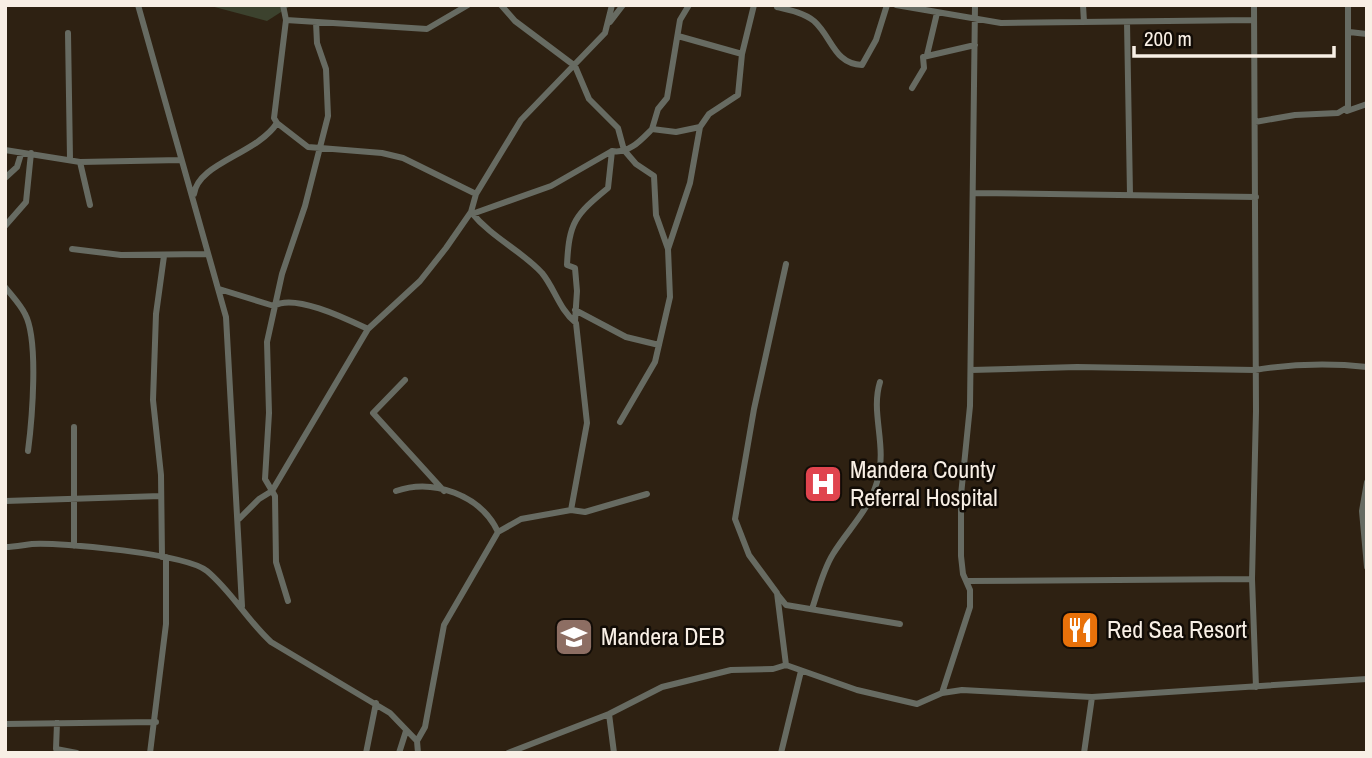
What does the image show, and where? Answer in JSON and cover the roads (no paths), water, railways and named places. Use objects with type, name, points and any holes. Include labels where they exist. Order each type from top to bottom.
[{"type":"street","points":[[138,5],[206,254],[226,317],[232,373],[233,455],[243,606],[254,627],[271,642],[376,704],[417,741]]},
{"type":"street","points":[[283,5],[286,20],[274,118],[277,123],[308,147],[382,153],[403,158],[476,194]]},
{"type":"street","points":[[286,20],[427,29],[468,5]]},
{"type":"street","points":[[501,5],[515,21],[575,66],[589,99],[618,128],[624,150],[636,164],[653,176],[656,215],[668,248],[670,297],[650,371],[620,422]]},
{"type":"street","points":[[239,519],[259,499],[272,491],[368,328],[420,281],[471,213],[476,194],[521,120],[539,97],[575,66],[605,33],[612,5]]},
{"type":"street","points":[[609,23],[623,5]]},
{"type":"street","points":[[471,213],[563,181],[612,151],[624,150],[637,144],[652,129],[658,109],[667,98],[680,20],[689,5]]},
{"type":"street","points":[[668,248],[690,183],[700,127],[709,114],[738,95],[742,54],[754,5]]},
{"type":"street","points":[[776,6],[800,12],[813,20],[843,60],[862,65],[876,40],[887,5]]},
{"type":"street","points":[[896,5],[976,21],[1254,20]]},
{"type":"street","points":[[943,693],[970,607],[968,582],[963,574],[961,556],[961,495],[971,370],[975,5]]},
{"type":"street","points":[[1083,5],[1084,22]]},
{"type":"street","points":[[1254,5],[1256,197],[1252,579],[1256,687]]},
{"type":"street","points":[[1338,113],[1348,107],[1348,5]]},
{"type":"street","points":[[927,55],[937,13]]},
{"type":"street","points":[[288,601],[276,562],[276,514],[272,491],[265,480],[269,413],[267,342],[274,306],[305,206],[328,116],[326,69],[317,43],[316,22]]},
{"type":"street","points":[[1127,22],[1130,195]]},
{"type":"street","points":[[1349,32],[1367,34]]},
{"type":"street","points":[[68,33],[70,159]]},
{"type":"street","points":[[678,36],[742,54]]},
{"type":"street","points":[[912,88],[925,68],[923,57],[975,45]]},
{"type":"street","points":[[1255,122],[1294,115],[1338,113],[1367,104]]},
{"type":"street","points":[[193,199],[197,181],[207,171],[264,140],[277,123]]},
{"type":"street","points":[[652,129],[676,132],[700,127]]},
{"type":"street","points":[[5,150],[80,162],[181,160]]},
{"type":"street","points":[[571,510],[587,423],[576,346],[575,268],[567,265],[567,246],[574,218],[608,188],[612,151]]},
{"type":"street","points":[[5,226],[26,202],[31,153]]},
{"type":"street","points":[[5,178],[17,167],[21,154]]},
{"type":"street","points":[[80,162],[90,205]]},
{"type":"street","points":[[975,193],[1256,197]]},
{"type":"street","points":[[471,213],[489,234],[541,273],[566,315],[576,323]]},
{"type":"street","points":[[72,249],[102,254],[206,254]]},
{"type":"street","points":[[150,753],[156,722],[166,624],[161,496],[153,400],[156,314],[164,256]]},
{"type":"street","points":[[786,264],[734,519],[749,555],[786,605],[900,624]]},
{"type":"street","points":[[5,287],[26,316],[30,332],[32,408],[27,450]]},
{"type":"street","points":[[219,289],[274,306],[282,301],[290,301],[339,315],[368,328]]},
{"type":"street","points":[[575,310],[626,337],[659,345]]},
{"type":"street","points":[[971,370],[1077,367],[1255,370],[1284,365],[1367,367]]},
{"type":"street","points":[[405,380],[373,413],[444,491]]},
{"type":"street","points":[[812,609],[832,555],[866,512],[876,486],[881,463],[881,426],[875,398],[880,382]]},
{"type":"street","points":[[74,427],[74,546]]},
{"type":"street","points":[[734,462],[744,464]]},
{"type":"street","points":[[1367,482],[1362,511],[1367,567]]},
{"type":"street","points":[[396,491],[410,487],[448,490],[479,506],[498,531]]},
{"type":"street","points":[[418,753],[417,741],[425,727],[444,625],[498,531],[521,519],[571,510],[585,512],[647,494]]},
{"type":"street","points":[[5,501],[161,496]]},
{"type":"street","points":[[5,547],[74,546],[164,557],[204,568],[231,599],[243,606]]},
{"type":"street","points":[[968,582],[1252,579]]},
{"type":"street","points":[[777,593],[786,665]]},
{"type":"street","points":[[508,753],[609,714],[662,687],[704,674],[786,665],[857,690],[918,704],[943,693],[977,689],[1092,697],[1367,679]]},
{"type":"street","points":[[781,753],[801,671]]},
{"type":"street","points":[[1084,753],[1092,697]]},
{"type":"street","points":[[366,753],[376,704]]},
{"type":"street","points":[[609,714],[614,753]]},
{"type":"street","points":[[5,724],[156,722]]},
{"type":"street","points":[[57,723],[56,749],[77,753]]},
{"type":"street","points":[[399,753],[406,731]]},
{"type":"place","name":"Mandera County Referral Hospital","points":[[823,484]]},
{"type":"place","name":"Red Sea Resort","points":[[1080,630]]},
{"type":"place","name":"Mandera DEB","points":[[574,637]]}]
